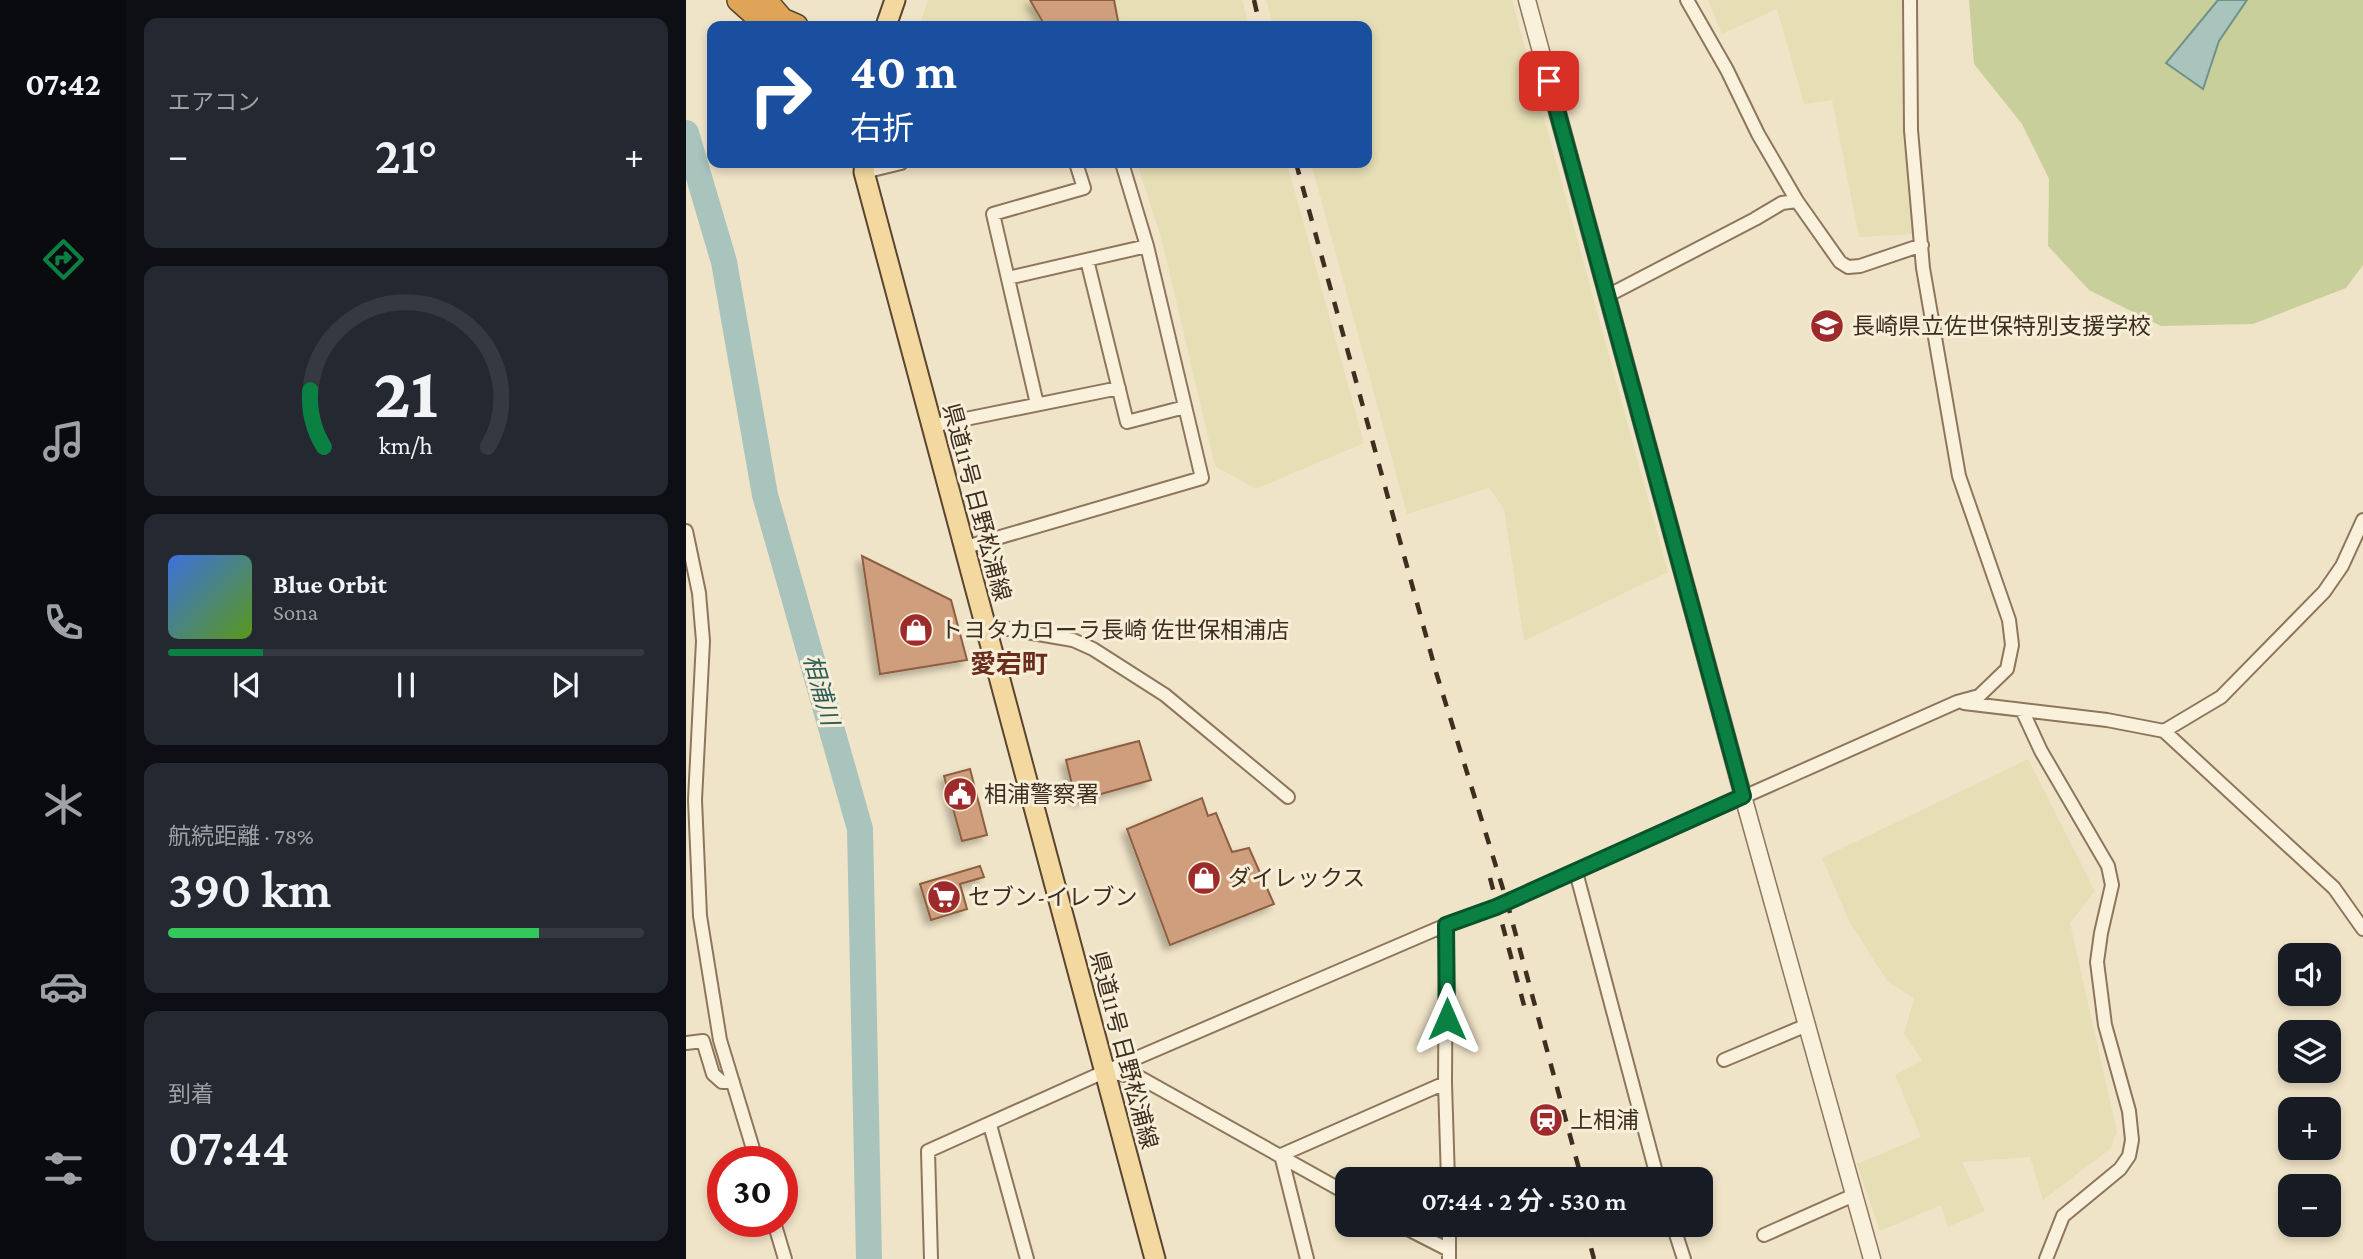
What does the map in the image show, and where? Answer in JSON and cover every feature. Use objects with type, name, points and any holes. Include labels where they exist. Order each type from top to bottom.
[{"type":"highway","points":[[739,0],[762,21]]},
{"type":"highway","points":[[765,0],[784,21]]},
{"type":"main road","points":[[888,21],[895,0]]},
{"type":"main road","name":"県道11号 日野松浦線","points":[[865,168],[931,426],[966,547],[1155,1259]]},
{"type":"street","points":[[1527,0],[1872,1259]]},
{"type":"street","points":[[1687,0],[1797,201],[1840,262],[1848,267],[1860,266],[1922,245]]},
{"type":"street","points":[[931,1259],[928,1151],[1446,925],[1496,907],[1957,702],[1979,696],[2007,669],[2012,645],[2009,620],[1959,476],[1923,268],[1911,130],[1910,0]]},
{"type":"street","points":[[1037,404],[993,214],[1084,188],[1078,168]]},
{"type":"street","points":[[966,547],[1202,478],[1147,246],[1124,168]]},
{"type":"street","points":[[1607,296],[1782,203],[1797,201]]},
{"type":"street","points":[[1008,278],[1147,246]]},
{"type":"street","points":[[1087,260],[1127,422],[1185,407]]},
{"type":"street","points":[[931,426],[1119,388]]},
{"type":"street","points":[[2164,731],[2221,697],[2324,592],[2342,566],[2363,520]]},
{"type":"street","points":[[686,531],[699,593],[703,641],[695,800],[700,916],[720,1040],[752,1146]]},
{"type":"street","points":[[985,625],[1073,640],[1093,649],[1165,695],[1288,797]]},
{"type":"street","points":[[1957,702],[2107,720],[2164,731],[2334,888],[2360,925]]},
{"type":"street","points":[[2022,710],[2040,751],[2108,866],[2112,885],[2097,962],[2105,1025],[2129,1111],[2132,1140],[2129,1156],[2120,1169],[2063,1216],[2046,1259]]},
{"type":"street","points":[[1576,872],[1655,1167]]},
{"type":"street","points":[[1446,925],[1447,1167]]},
{"type":"street","points":[[1724,1060],[1807,1025]]},
{"type":"street","points":[[686,1043],[703,1041],[713,1074],[722,1082],[733,1082]]},
{"type":"street","points":[[1104,1072],[1139,1077],[1335,1186]]},
{"type":"street","points":[[1281,1155],[1445,1083]]},
{"type":"street","points":[[990,1125],[1027,1259]]},
{"type":"street","points":[[1281,1155],[1307,1259]]},
{"type":"street","points":[[1764,1235],[1854,1195]]},
{"type":"street","points":[[779,1237],[785,1259]]},
{"type":"street","points":[[1420,1237],[1449,1254]]},
{"type":"street","points":[[1677,1237],[1684,1259]]},
{"type":"shaded area","points":[[928,0],[1030,0],[1042,21],[921,21]]},
{"type":"shaded area","points":[[1114,0],[1242,0],[1248,21],[1118,21]]},
{"type":"shaded area","points":[[1266,0],[1512,0],[1668,572],[1524,641],[1504,509],[1489,488],[1407,514],[1312,168],[1372,168],[1372,21],[1272,21]]},
{"type":"shaded area","points":[[1708,0],[1902,0],[1914,234],[1859,237],[1832,100],[1804,104],[1777,9],[1722,34]]},
{"type":"shaded area","points":[[1139,168],[1288,168],[1364,443],[1256,489],[1215,466],[1162,241]]},
{"type":"shaded area","points":[[2028,759],[2095,891],[2070,923],[2117,1132],[2110,1149],[2043,1200],[2030,1157],[1962,1162],[1985,1211],[1948,1227],[1941,1205],[1880,1231],[1857,1164],[1921,1137],[1895,1075],[1922,1060],[1904,1034],[1914,998],[1888,982],[1850,923],[1822,858]]},
{"type":"green space","points":[[1969,0],[2363,0],[2363,265],[2346,288],[2253,324],[2161,326],[2089,290],[2048,246],[2049,179],[2022,124],[1974,64]]},
{"type":"water","points":[[2218,0],[2247,0],[2219,41],[2203,89],[2166,63]]},
{"type":"building","points":[[1030,0],[1114,0],[1118,21],[1042,21]]},
{"type":"building","name":"トヨタカローラ長崎 佐世保相浦店","points":[[862,556],[951,600],[967,660],[880,674]]},
{"type":"building","points":[[1139,741],[1151,780],[1076,801],[1066,760]]},
{"type":"building","name":"相浦警察署","points":[[970,769],[987,835],[962,841],[944,776]]},
{"type":"building","name":"ダイレックス","points":[[1202,798],[1208,816],[1216,813],[1232,852],[1249,848],[1274,904],[1170,945],[1127,829]]},
{"type":"building","name":"セブン-イレブン","points":[[980,866],[984,877],[960,884],[967,909],[931,920],[920,884]]},
{"type":"waterway","name":"相浦川","points":[[686,133],[724,262],[765,495],[860,829],[869,1259]]},
{"type":"railway","points":[[1254,0],[1259,21]]},
{"type":"railway","points":[[1297,168],[1436,672],[1507,902],[1578,1167]]},
{"type":"railway","points":[[1490,878],[1526,1013]]},
{"type":"railway","points":[[1588,1237],[1594,1259]]},
{"type":"place","name":"長崎県立佐世保特別支援学校","points":[[1827,326]]},
{"type":"place","name":"トヨタカローラ長崎 佐世保相浦店","points":[[916,630]]},
{"type":"place","name":"相浦警察署","points":[[960,794]]},
{"type":"place","name":"ダイレックス","points":[[1204,878]]},
{"type":"place","name":"セブン-イレブン","points":[[944,897]]},
{"type":"place","name":"上相浦","points":[[1546,1120]]},
{"type":"district","name":"愛宕町","points":[[1009,664]]},
{"type":"route","points":[[1447,1019],[1446,925],[1496,907],[1743,796],[1549,81]]}]
